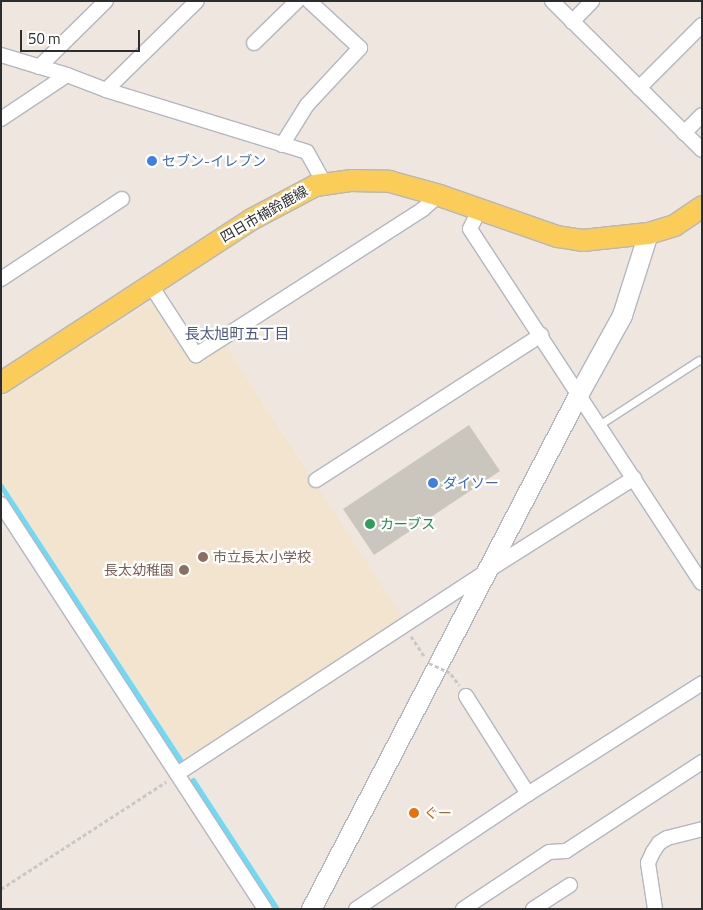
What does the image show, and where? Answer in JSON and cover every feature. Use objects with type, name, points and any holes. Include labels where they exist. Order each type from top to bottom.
[{"type":"main road","name":"四日市楠鈴鹿線","points":[[1,382],[272,207],[304,190],[324,183],[350,180],[389,181],[439,195],[557,236],[582,240],[648,233],[674,225],[702,206]]},
{"type":"street","points":[[39,67],[106,1]]},
{"type":"street","points":[[106,90],[197,1]]},
{"type":"street","points":[[254,42],[297,1]]},
{"type":"street","points":[[282,145],[307,105],[360,48],[309,1]]},
{"type":"street","points":[[552,1],[702,150]]},
{"type":"street","points":[[572,22],[592,1]]},
{"type":"street","points":[[639,88],[702,25]]},
{"type":"street","points":[[1,55],[68,75],[106,90],[307,152],[324,183]]},
{"type":"street","points":[[1,119],[68,75]]},
{"type":"street","points":[[684,133],[702,116]]},
{"type":"street","points":[[150,284],[196,355],[423,209],[439,195]]},
{"type":"street","points":[[1,278],[122,199]]},
{"type":"street","points":[[480,209],[470,229],[579,392],[702,583]]},
{"type":"street","points":[[311,909],[579,392],[622,315],[648,233]]},
{"type":"street","points":[[316,480],[541,335]]},
{"type":"street","points":[[177,774],[487,571],[634,478]]},
{"type":"street","points":[[1,504],[265,909]]},
{"type":"street","points":[[356,909],[528,794],[702,683]]},
{"type":"street","points":[[466,696],[528,794]]},
{"type":"street","points":[[463,909],[549,852],[566,851],[702,762]]},
{"type":"street","points":[[655,909],[648,863],[653,852],[659,843],[667,838],[702,829]]},
{"type":"street","points":[[533,909],[570,885]]},
{"type":"lane","points":[[599,425],[699,360]]},
{"type":"path","points":[[412,638],[429,663],[450,673]]},
{"type":"path","points":[[1,889],[177,774]]},
{"type":"shaded area","name":"市立長太小学校","points":[[148,304],[154,306],[194,364],[225,345],[404,619],[181,766],[176,764],[1,495],[1,398]]},
{"type":"building","name":"ダイソー","points":[[469,425],[500,471],[374,555],[343,509]]},
{"type":"waterway","points":[[1,486],[182,763]]},
{"type":"waterway","points":[[193,780],[277,909]]},
{"type":"place","name":"セブン-イレブン","points":[[152,161]]},
{"type":"place","name":"ダイソー","points":[[433,483]]},
{"type":"place","name":"カーブス","points":[[370,524]]},
{"type":"place","name":"市立長太小学校","points":[[203,557]]},
{"type":"place","name":"長太幼稚園","points":[[184,570]]},
{"type":"place","name":"ぐー","points":[[414,813]]},
{"type":"district","name":"長太旭町五丁目","points":[[237,334]]}]
